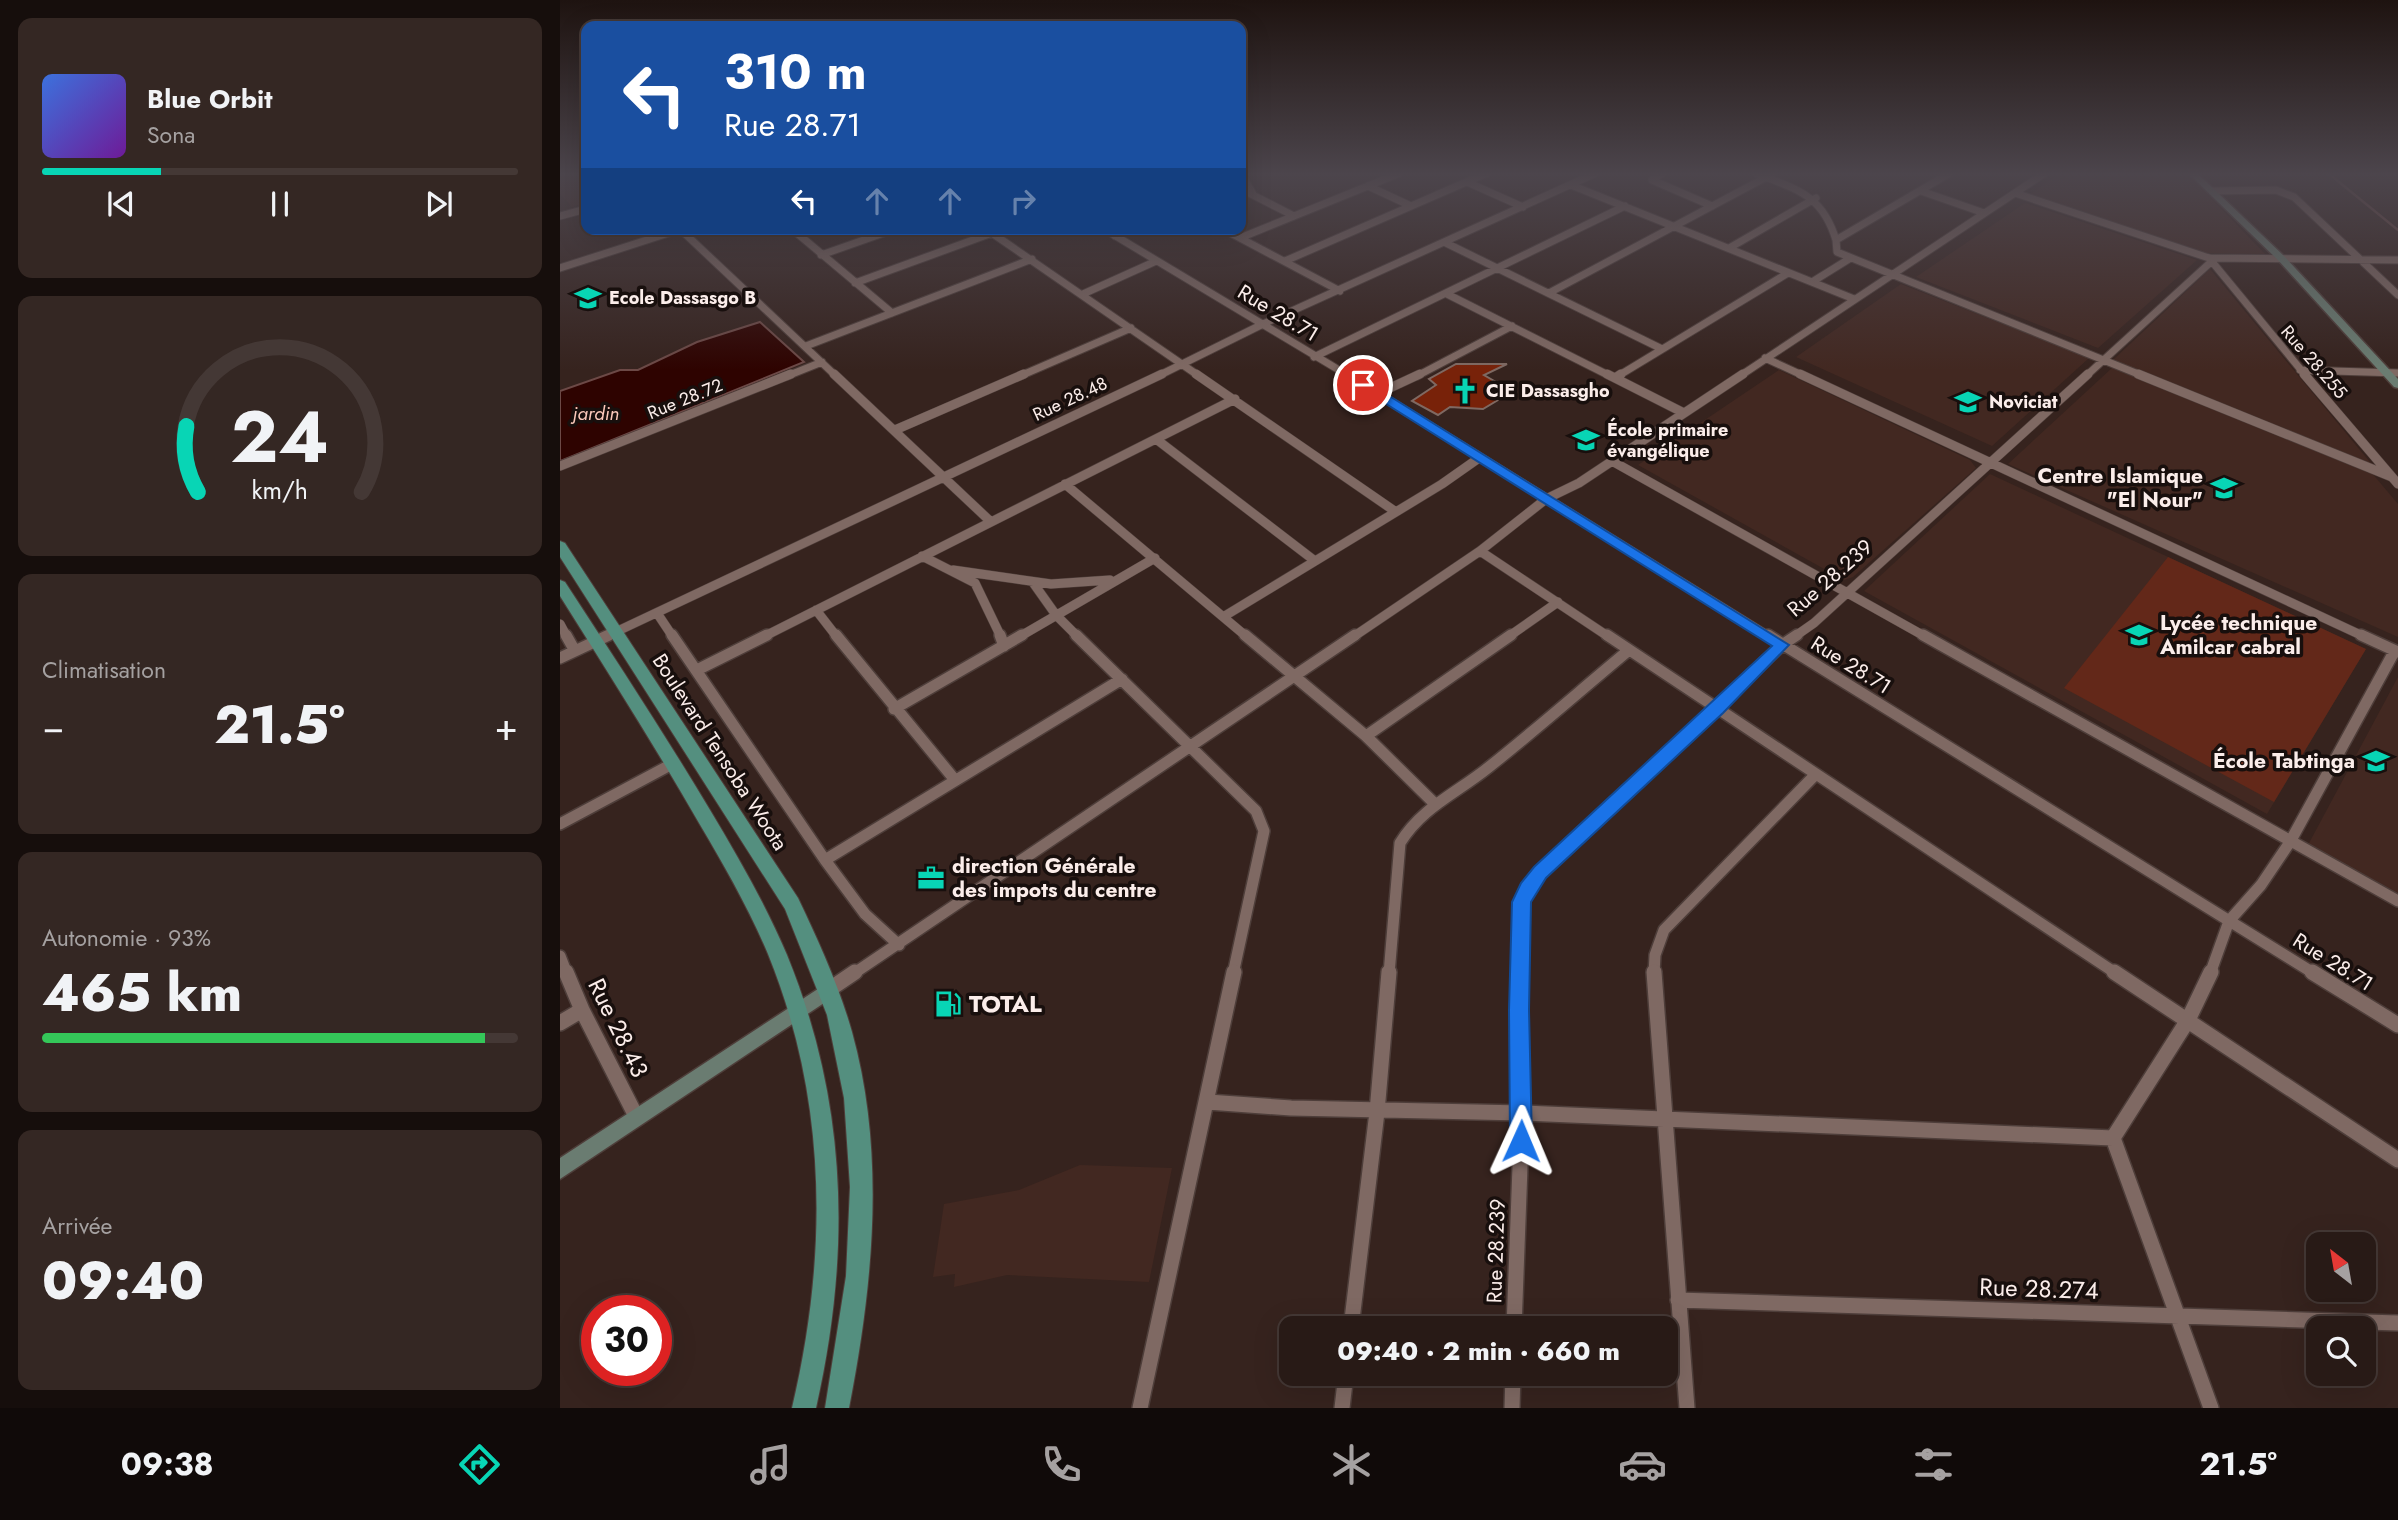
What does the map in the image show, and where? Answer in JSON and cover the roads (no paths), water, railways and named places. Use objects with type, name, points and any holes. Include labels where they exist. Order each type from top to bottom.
[{"type":"main road","name":"Boulevard Tensoba Woota","points":[[560,546],[792,904],[819,963],[846,1053],[858,1138],[863,1215],[856,1297],[837,1408]]},
{"type":"main road","name":"Boulevard Tensoba Woota","points":[[560,586],[674,763],[763,922],[797,1012],[812,1071],[829,1225],[821,1309],[804,1408]]},
{"type":"street","points":[[560,268],[651,239]]},
{"type":"street","points":[[691,239],[990,521]]},
{"type":"street","points":[[803,239],[892,313]]},
{"type":"street","points":[[821,254],[866,239]]},
{"type":"street","points":[[855,283],[969,239]]},
{"type":"street","points":[[1001,239],[1396,512]]},
{"type":"street","name":"Rue 28.71","points":[[1119,239],[1377,394],[2398,1025]]},
{"type":"street","points":[[1241,239],[1340,291]]},
{"type":"street","points":[[1285,261],[1336,239]]},
{"type":"street","name":"Rue 28.48","points":[[560,658],[1184,364],[1261,325],[1455,239]]},
{"type":"street","points":[[1314,357],[1558,239]]},
{"type":"street","points":[[1549,293],[1654,239]]},
{"type":"street","points":[[1710,239],[1854,299]]},
{"type":"street","points":[[1731,247],[1745,239]]},
{"type":"street","points":[[560,1169],[899,944],[1480,551],[1546,499],[1578,483],[1612,461],[1945,239]]},
{"type":"street","points":[[2148,239],[2211,260],[2398,260]]},
{"type":"street","points":[[2261,239],[2398,385]]},
{"type":"street","points":[[2338,239],[2398,295]]},
{"type":"street","points":[[1836,240],[1838,252],[1849,259],[2105,358],[2215,407],[2395,480]]},
{"type":"street","points":[[1446,243],[1662,349]]},
{"type":"street","points":[[806,346],[1032,259]]},
{"type":"street","points":[[1812,282],[1849,259]]},
{"type":"street","name":"Rue 28.239","points":[[1514,1316],[1522,1113],[1519,1010],[1522,902],[1527,888],[1597,819],[1718,709],[1782,645],[1814,623],[1850,591],[2211,260]]},
{"type":"street","name":"Rue 28.255","points":[[2211,260],[2245,305],[2395,480]]},
{"type":"street","points":[[1083,294],[1154,262]]},
{"type":"street","points":[[1615,378],[1788,272]]},
{"type":"street","points":[[1447,293],[1682,412]]},
{"type":"street","points":[[1377,394],[1512,326]]},
{"type":"street","points":[[895,430],[1131,328]]},
{"type":"street","points":[[1765,358],[2396,652],[2290,842],[2261,885],[2229,921],[2207,982],[2188,1020],[2113,1138]]},
{"type":"street","name":"Rue 28.72","points":[[560,466],[822,362]]},
{"type":"street","points":[[2301,370],[2398,373]]},
{"type":"street","points":[[696,670],[1235,399]]},
{"type":"street","points":[[1156,439],[1315,561]]},
{"type":"street","points":[[1223,617],[1479,458]]},
{"type":"street","points":[[1612,461],[1850,591],[2398,901]]},
{"type":"street","points":[[1065,484],[1366,736],[1433,802]]},
{"type":"street","points":[[1480,551],[2398,1160]]},
{"type":"street","points":[[922,556],[975,583],[996,622],[1004,646]]},
{"type":"street","points":[[894,709],[1155,558]]},
{"type":"street","points":[[953,570],[1034,584],[1078,586],[1120,578]]},
{"type":"street","points":[[1034,584],[1056,615],[1256,811],[1264,831],[1233,967],[1208,1102],[1140,1408]]},
{"type":"street","points":[[1366,736],[1558,602]]},
{"type":"street","points":[[816,610],[894,709],[956,780]]},
{"type":"street","points":[[657,613],[825,860],[865,914],[899,944]]},
{"type":"street","points":[[560,624],[575,651]]},
{"type":"street","points":[[1352,1316],[1377,1112],[1400,842],[1411,822],[1433,802],[1481,773],[1629,650]]},
{"type":"street","points":[[825,860],[1122,679]]},
{"type":"street","points":[[560,824],[674,763]]},
{"type":"street","points":[[1687,1408],[1667,1119],[1654,981],[1655,955],[1664,930],[1816,774]]},
{"type":"street","name":"Rue 28.43","points":[[560,956],[582,1010],[637,1118]]},
{"type":"street","points":[[560,1023],[582,1010]]},
{"type":"street","points":[[1208,1102],[1377,1112],[1522,1113],[2113,1138]]},
{"type":"street","points":[[2113,1138],[2211,1408]]},
{"type":"street","name":"Rue 28.274","points":[[1678,1300],[2398,1323]]},
{"type":"street","points":[[1342,1408],[1345,1386]]},
{"type":"street","points":[[1512,1408],[1513,1386]]},
{"type":"water","name":"jardin","points":[[760,322],[804,362],[560,461],[560,391],[620,370],[638,370],[697,342]]},
{"type":"place","name":"Ecole Dassasgo B","points":[[588,298]]},
{"type":"place","name":"CIE Dassasgho","points":[[1465,391]]},
{"type":"place","name":"Noviciat","points":[[1968,402]]},
{"type":"place","name":"École primaire évangélique","points":[[1586,440]]},
{"type":"place","name":"Centre Islamique \"El Nour\"","points":[[2224,488]]},
{"type":"place","name":"Lycée technique Amilcar cabral","points":[[2139,635]]},
{"type":"place","name":"École Tabtinga","points":[[2376,761]]},
{"type":"place","name":"direction Générale des impots du centre","points":[[931,878]]},
{"type":"place","name":"TOTAL","points":[[948,1004]]}]
